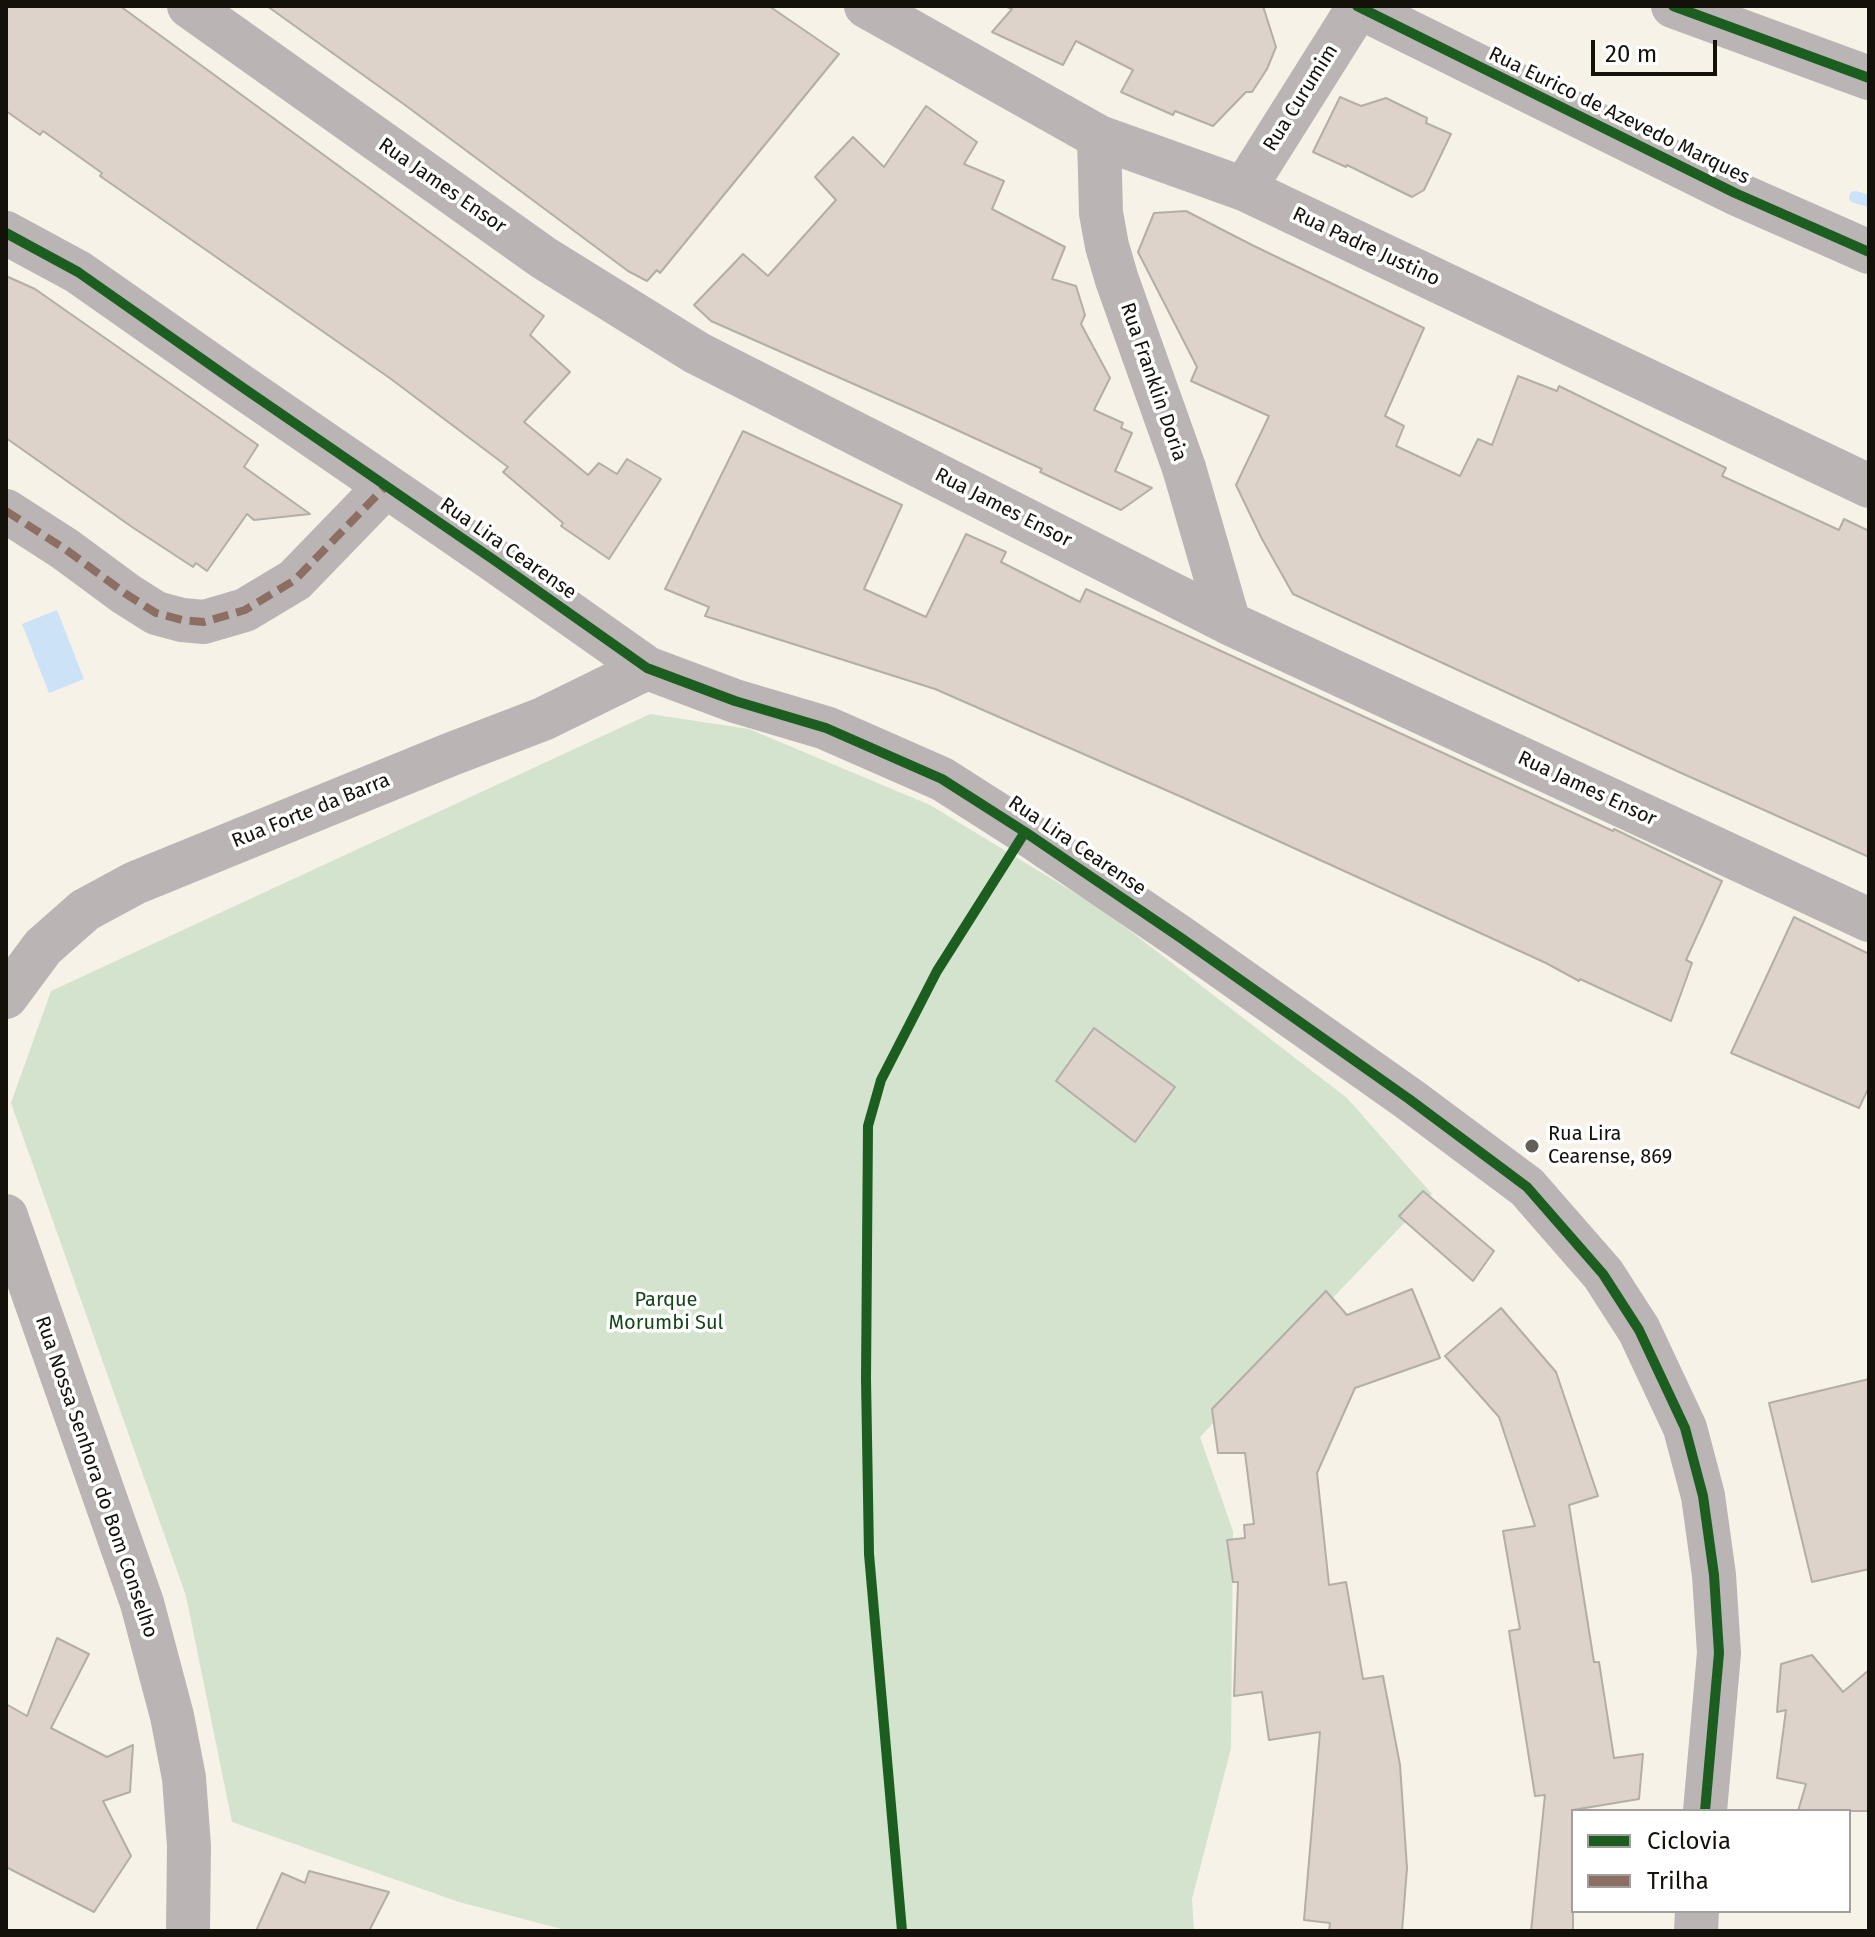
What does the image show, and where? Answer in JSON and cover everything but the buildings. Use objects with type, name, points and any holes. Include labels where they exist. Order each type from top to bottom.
[{"type":"street","name":"Rua James Ensor","points":[[189,6],[544,258],[697,353],[1229,623],[1869,920]]},
{"type":"street","name":"Rua Padre Justino","points":[[866,6],[1099,137],[1244,189],[1869,486]]},
{"type":"street","name":"Rua Curumim","points":[[1244,189],[1358,6]]},
{"type":"street","name":"Rua Eurico de Azevedo Marques","points":[[1358,6],[1735,193],[1869,252]]},
{"type":"street","points":[[1673,6],[1869,78]]},
{"type":"street","name":"Rua Franklin Doria","points":[[1099,137],[1101,213],[1107,246],[1184,468],[1229,623]]},
{"type":"street","name":"Rua Lira Cearense","points":[[6,233],[78,272],[647,668],[735,701],[826,728],[942,779],[1181,938],[1409,1099],[1527,1187],[1603,1274],[1639,1330],[1685,1428],[1703,1496],[1714,1575],[1719,1653],[1705,1809]]},
{"type":"street","points":[[6,511],[156,613],[204,622],[245,610],[295,580],[386,486]]},
{"type":"street","name":"Rua Forte da Barra","points":[[6,997],[43,947],[85,910],[135,883],[543,719],[647,668]]},
{"type":"street","name":"Rua Nossa Senhora do Bom Conselho","points":[[6,1216],[142,1603],[172,1716],[184,1778],[189,1846],[188,1931]]},
{"type":"green space","name":"Parque Morumbi Sul","points":[[650,714],[749,729],[930,805],[1103,910],[1347,1098],[1432,1194],[1200,1437],[1233,1531],[1231,1748],[1192,1899],[1194,1931],[569,1931],[459,1902],[232,1822],[186,1596],[11,1103],[51,991]]},
{"type":"water","points":[[57,610],[84,679],[49,693],[22,624]]},
{"type":"waterway","points":[[1855,197],[1869,201]]},
{"type":"marked path","points":[[6,511],[156,613],[204,622],[245,610],[295,580],[386,486]]},
{"type":"cycle path","points":[[1357,6],[1735,193],[1869,252]]},
{"type":"cycle path","points":[[1673,6],[1869,78]]},
{"type":"cycle path","points":[[6,233],[78,272],[647,668],[735,701],[826,728],[942,779],[1181,938],[1409,1099],[1527,1187],[1603,1274],[1639,1330],[1685,1428],[1703,1496],[1714,1575],[1719,1653],[1705,1809]]},
{"type":"cycle path","points":[[902,1931],[869,1554],[866,1379],[868,1126],[881,1080],[937,971],[1025,832]]},
{"type":"place","name":"Rua Lira Cearense, 869","points":[[1532,1146]]}]
